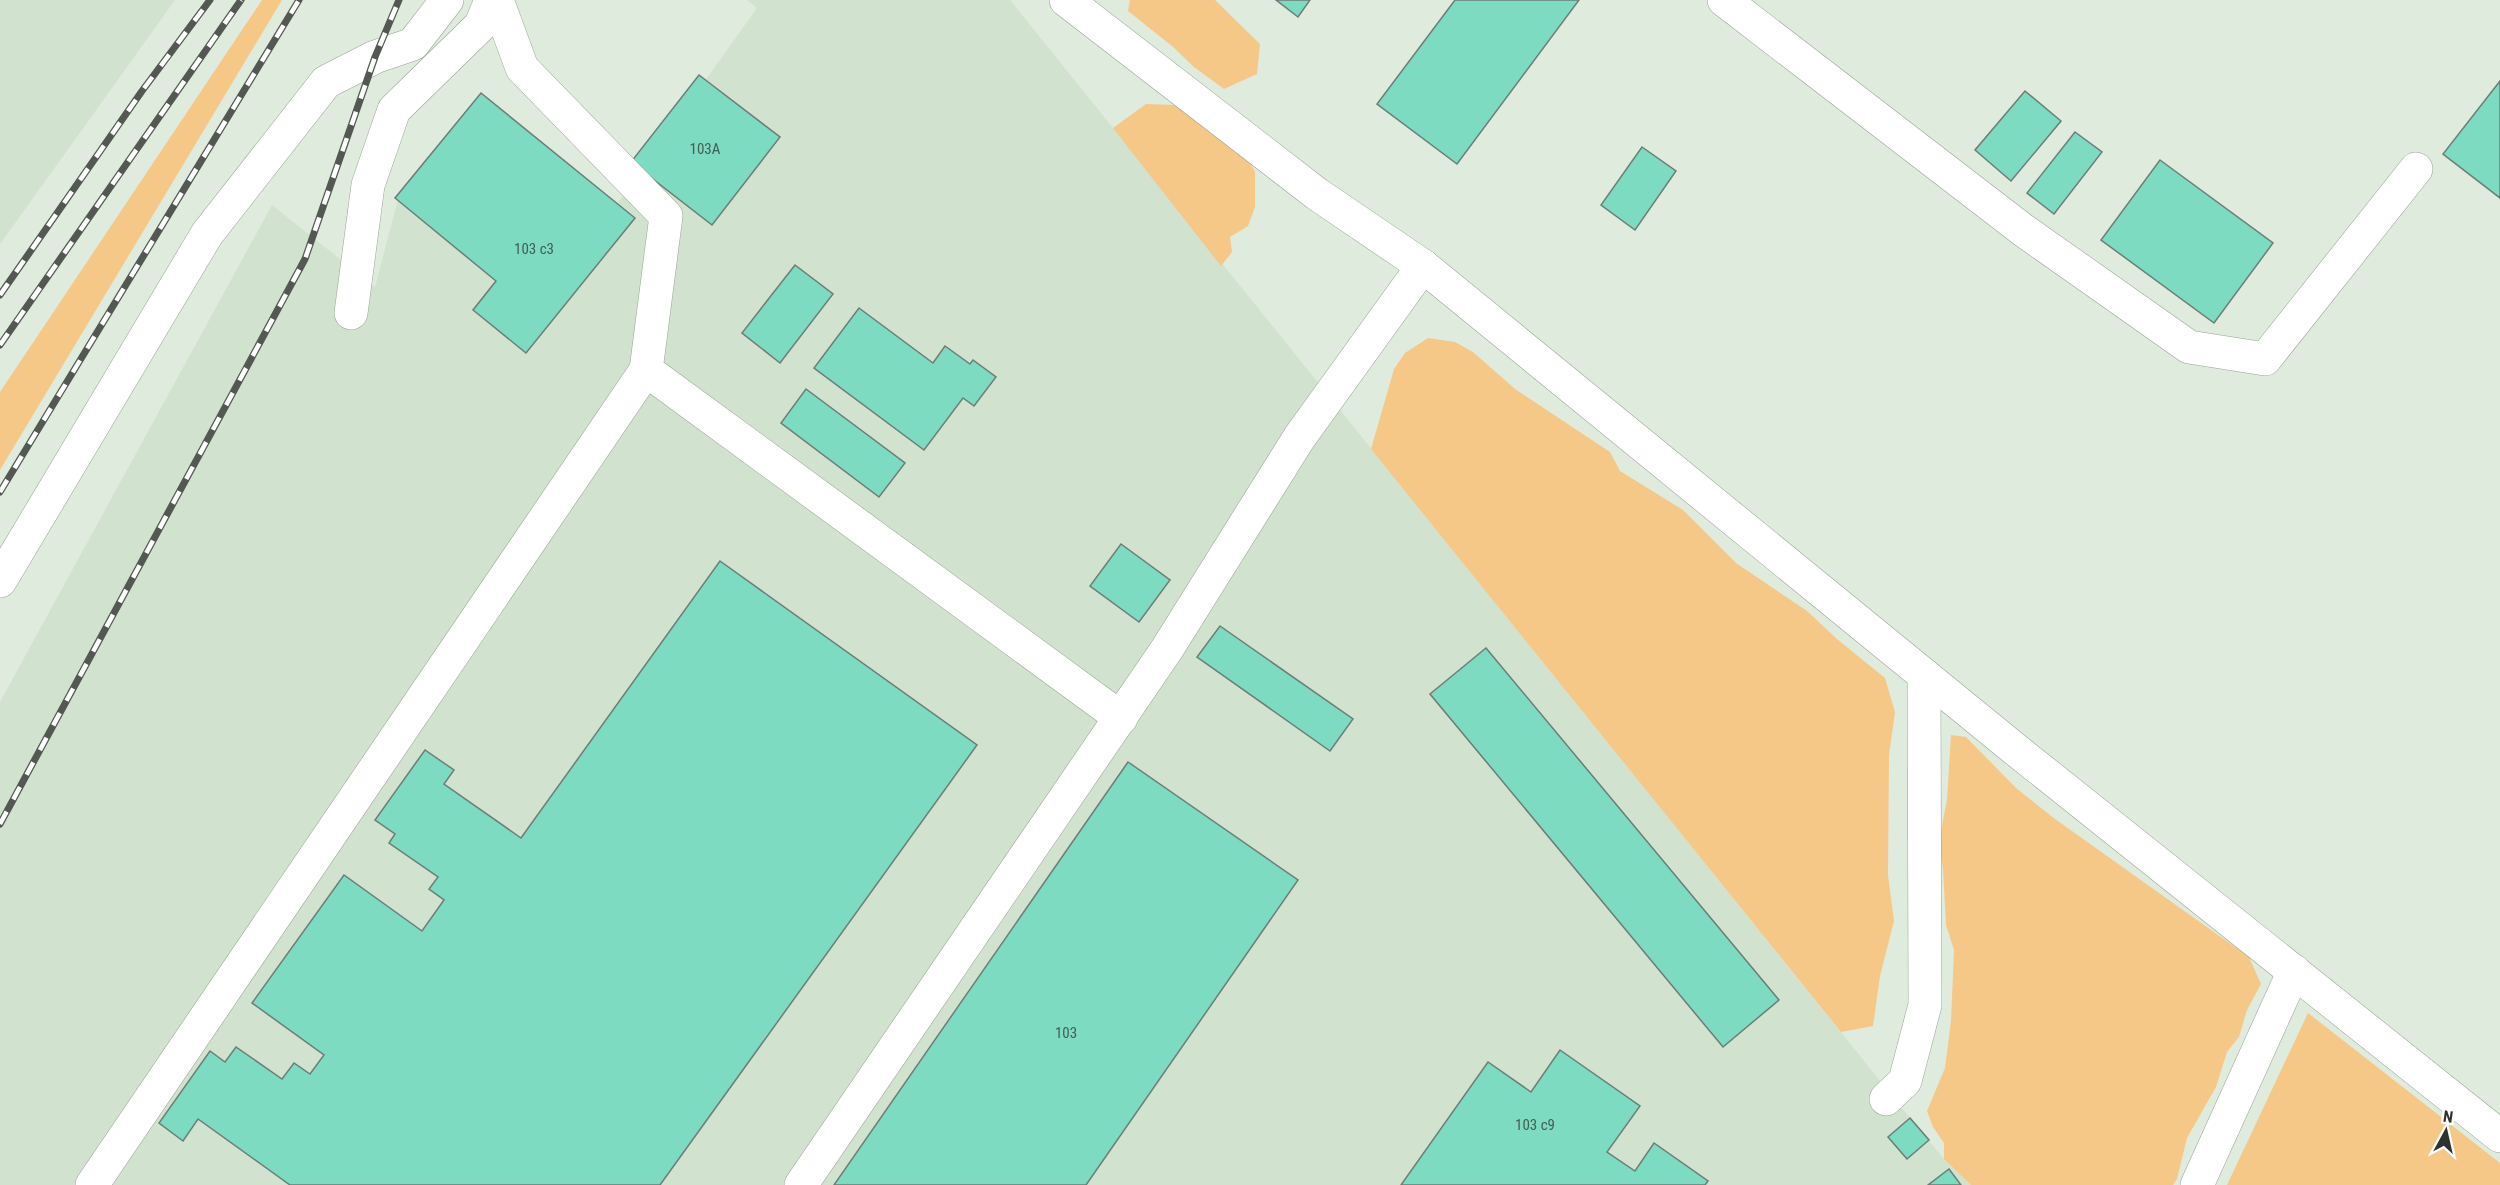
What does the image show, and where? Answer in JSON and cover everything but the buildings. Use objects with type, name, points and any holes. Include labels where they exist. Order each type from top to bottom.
[{"type":"street","points":[[0,581],[207,234],[326,82],[375,57],[413,44],[447,0]]},
{"type":"street","points":[[351,313],[368,185],[394,110],[481,25],[491,0]]},
{"type":"street","points":[[92,1185],[646,370],[666,216],[522,68],[497,0]]},
{"type":"street","points":[[1066,0],[1317,194],[1423,266],[1924,675],[2500,1136]]},
{"type":"street","points":[[1724,0],[2023,230],[2189,347],[2265,359],[2416,169]]},
{"type":"street","points":[[801,1185],[1167,650],[1299,438],[1423,266]]},
{"type":"street","points":[[646,370],[1121,718]]},
{"type":"street","points":[[1886,1099],[1905,1081],[1925,1005],[1924,675]]},
{"type":"street","points":[[2197,1185],[2294,971]]},
{"type":"shaded area","points":[[0,0],[175,0],[0,244]]},
{"type":"shaded area","points":[[262,0],[282,0],[0,470],[0,392]]},
{"type":"shaded area","points":[[747,0],[1010,0],[1910,1118],[1944,1159],[1971,1185],[0,1185],[0,702],[272,205],[375,287],[398,200],[617,204],[757,8]]},
{"type":"shaded area","points":[[1130,0],[1215,0],[1260,44],[1257,74],[1224,89],[1194,67],[1128,11]]},
{"type":"shaded area","points":[[1146,104],[1176,105],[1246,155],[1255,172],[1255,207],[1248,226],[1230,237],[1232,252],[1221,266],[1113,128]]},
{"type":"shaded area","points":[[1428,338],[1455,342],[1473,352],[1515,389],[1610,452],[1620,471],[1683,510],[1736,563],[1807,611],[1885,678],[1895,712],[1889,755],[1888,875],[1894,921],[1880,976],[1873,1026],[1841,1032],[1371,449],[1394,369],[1405,353]]},
{"type":"shaded area","points":[[1951,735],[1966,737],[2016,788],[2055,819],[2249,957],[2261,984],[2247,1010],[2239,1037],[2227,1052],[2216,1087],[2187,1138],[2177,1179],[2173,1185],[1971,1185],[1944,1159],[1944,1143],[1933,1127],[1927,1111],[1945,1068],[1951,1021],[1954,950],[1946,925],[1939,841],[1947,800]]},
{"type":"shaded area","points":[[2308,1013],[2500,1163],[2500,1185],[2227,1185]]},
{"type":"railway","points":[[0,295],[142,91],[210,0]]},
{"type":"railway","points":[[0,345],[241,0]]},
{"type":"railway","points":[[0,492],[299,0]]},
{"type":"railway","points":[[0,824],[305,259],[375,57],[399,0]]}]
